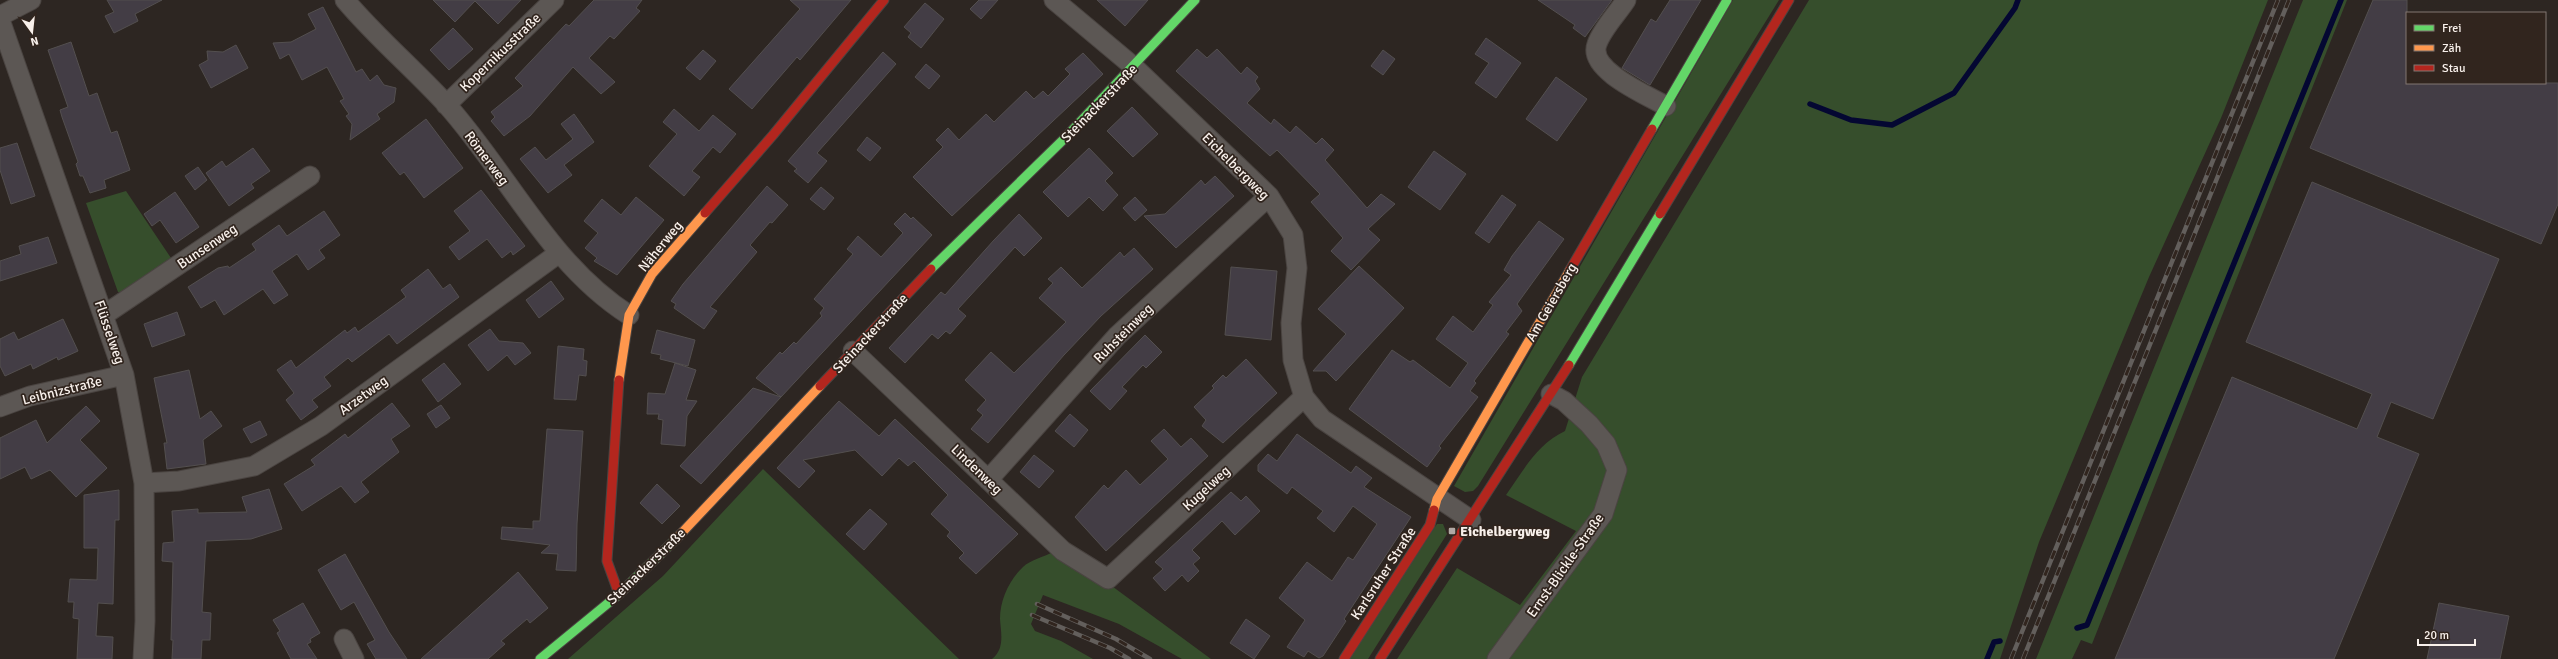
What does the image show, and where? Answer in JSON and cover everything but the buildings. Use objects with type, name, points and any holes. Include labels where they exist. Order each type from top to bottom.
[{"type":"street","points":[[0,16],[31,0]]},
{"type":"street","name":"Römerweg","points":[[345,0],[446,105],[559,253],[607,301],[629,315]]},
{"type":"street","name":"Kopernikusstraße","points":[[446,105],[554,0]]},
{"type":"street","name":"Näherweg","points":[[619,594],[607,561],[619,378],[629,315],[652,274],[773,135],[884,0]]},
{"type":"street","name":"Eichelbergweg","points":[[1054,0],[1134,67],[1269,196],[1293,235],[1297,268],[1291,323],[1293,360],[1304,398],[1322,419],[1437,499],[1470,520]]},
{"type":"street","name":"Steinackerstraße","points":[[540,659],[619,594],[664,552],[926,274],[1064,139],[1134,67],[1195,0]]},
{"type":"street","points":[[1626,0],[1597,44],[1595,53],[1598,63],[1611,74],[1666,106]]},
{"type":"street","name":"Am Geiersberg","points":[[1437,499],[1727,0]]},
{"type":"street","points":[[1380,659],[1551,394],[1789,0]]},
{"type":"street","name":"Flüsselweg","points":[[0,20],[124,375],[144,483],[145,621],[143,659]]},
{"type":"street","name":"Bunsenweg","points":[[104,315],[310,176]]},
{"type":"street","name":"Ruhsteinweg","points":[[988,480],[1117,336],[1269,196]]},
{"type":"street","name":"Arzetweg","points":[[144,483],[179,481],[254,466],[320,426],[559,253]]},
{"type":"street","name":"Lindenweg","points":[[853,351],[1062,551],[1108,579]]},
{"type":"street","name":"Leibnizstraße","points":[[0,407],[30,396],[124,375]]},
{"type":"street","name":"Ernst-Blickle-Straße","points":[[1497,659],[1603,514],[1617,470],[1606,444],[1590,424],[1564,401],[1551,394]]},
{"type":"street","name":"Kugelweg","points":[[1108,579],[1304,398]]},
{"type":"street","name":"Karlsruher Straße","points":[[1344,659],[1430,525],[1437,499]]},
{"type":"street","points":[[344,639],[354,659]]},
{"type":"green space","points":[[1733,0],[1779,0],[1478,486],[1473,491],[1465,492],[1454,486]]},
{"type":"green space","points":[[1809,0],[2268,0],[2221,118],[2149,277],[2039,542],[2000,659],[1397,659],[1457,568],[1520,605],[1576,531],[1506,495],[1531,459],[1546,443],[1565,431],[1582,377]]},
{"type":"green space","points":[[2303,0],[2347,0],[2092,644],[2081,640],[2072,659],[2036,659]]},
{"type":"green space","points":[[126,191],[175,264],[131,293],[118,292],[86,203]]},
{"type":"green space","points":[[763,469],[959,659],[568,659],[663,576]]},
{"type":"green space","points":[[1437,524],[1443,524],[1447,534],[1368,659],[1348,659]]},
{"type":"green space","points":[[1053,552],[1105,581],[1211,659],[1182,659],[1119,624],[1043,595],[1031,624],[1035,631],[1061,641],[1093,659],[992,659],[1001,646],[1000,612],[1006,591],[1018,572],[1026,565],[1033,560]]},
{"type":"waterway","points":[[1810,104],[1851,120],[1892,125],[1954,93],[2015,8],[2018,0]]},
{"type":"waterway","points":[[2077,628],[2087,625],[2341,0]]},
{"type":"waterway","points":[[1987,659],[1994,642],[2000,641]]},
{"type":"railway","points":[[2011,659],[2278,0]]},
{"type":"railway","points":[[2023,659],[2289,0]]},
{"type":"railway","points":[[1037,604],[1116,639],[1150,659]]},
{"type":"railway","points":[[1032,615],[1110,648],[1129,659]]},
{"type":"traffic: fast","points":[[931,269],[1064,139],[1195,0]]},
{"type":"traffic: fast","points":[[1652,129],[1727,0]]},
{"type":"traffic: fast","points":[[1569,365],[1660,214]]},
{"type":"traffic: fast","points":[[540,659],[618,595],[676,539]]},
{"type":"traffic: slow","points":[[619,380],[629,315],[652,274],[705,213]]},
{"type":"traffic: slow","points":[[1434,510],[1437,499],[1570,270]]},
{"type":"traffic: slow","points":[[676,539],[820,386]]},
{"type":"traffic: jam","points":[[705,213],[773,135],[884,0]]},
{"type":"traffic: jam","points":[[1660,214],[1789,0]]},
{"type":"traffic: jam","points":[[1570,270],[1652,129]]},
{"type":"traffic: jam","points":[[820,386],[931,269]]},
{"type":"traffic: jam","points":[[1380,659],[1569,365]]},
{"type":"traffic: jam","points":[[619,380],[607,561],[619,594]]},
{"type":"traffic: jam","points":[[1344,659],[1430,525],[1434,510]]},
{"type":"place","name":"Eichelbergweg","points":[[1452,531]]}]
